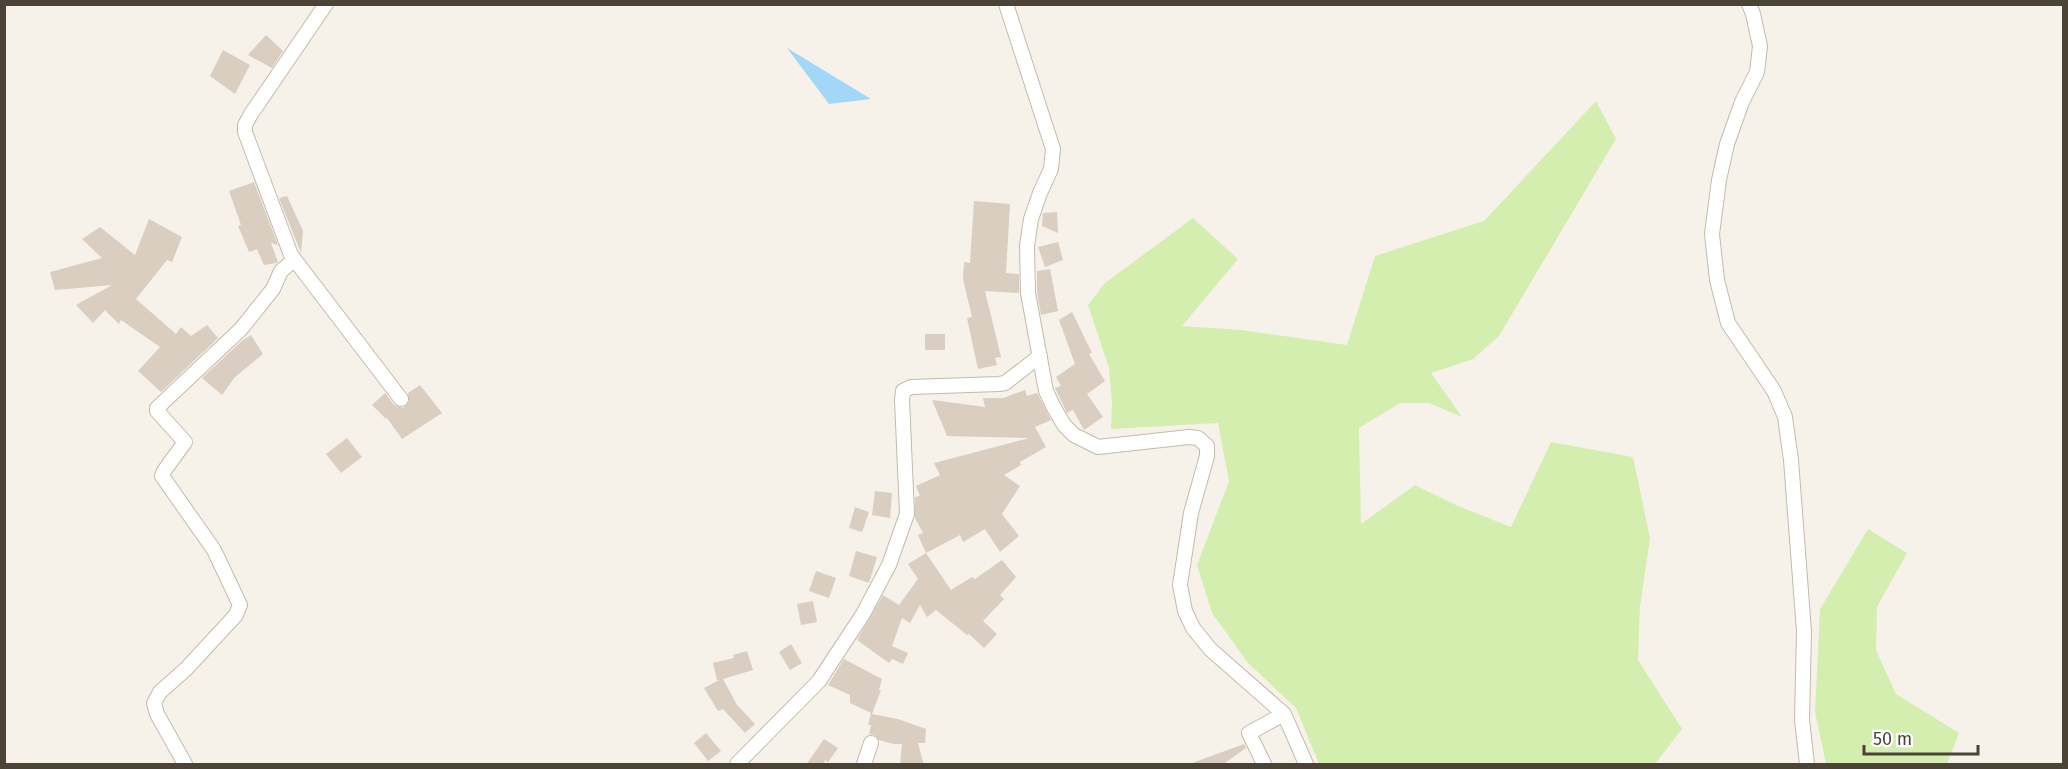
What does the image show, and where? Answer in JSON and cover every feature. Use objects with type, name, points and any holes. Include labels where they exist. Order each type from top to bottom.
[{"type":"street","points":[[326,4],[251,114],[245,125],[246,139],[294,260],[401,399]]},
{"type":"street","points":[[1006,4],[1053,148],[1051,169],[1031,219],[1027,246],[1028,293],[1046,391],[1069,430],[1098,447],[1189,437],[1198,438],[1207,446],[1207,456],[1191,513],[1180,585],[1181,599],[1193,628],[1203,641],[1222,661],[1284,714],[1306,765]]},
{"type":"street","points":[[1749,4],[1760,46],[1756,72],[1727,144],[1719,180],[1712,234],[1717,280],[1728,322],[1774,391],[1785,417],[1791,460],[1804,631],[1802,720],[1807,765]]},
{"type":"street","points":[[185,765],[157,714],[154,703],[160,692],[186,669],[236,615],[240,606],[214,550],[162,476],[185,442],[157,411],[157,408],[241,329],[273,289],[281,271],[294,260]]},
{"type":"street","points":[[737,765],[819,681],[863,614],[889,566],[907,514],[903,391],[911,387],[1005,383],[1040,356]]},
{"type":"street","points":[[1264,765],[1250,733],[1284,714]]},
{"type":"street","points":[[864,765],[871,743]]},
{"type":"green space","points":[[1596,101],[1616,139],[1499,336],[1473,359],[1431,373],[1462,417],[1429,403],[1400,403],[1359,428],[1361,524],[1415,485],[1458,506],[1511,527],[1551,442],[1633,457],[1650,538],[1640,607],[1638,660],[1682,729],[1655,764],[1319,764],[1296,708],[1248,663],[1212,613],[1197,565],[1229,481],[1218,423],[1111,429],[1112,403],[1109,368],[1088,305],[1105,283],[1193,218],[1238,259],[1182,326],[1241,330],[1347,345],[1375,256],[1484,221]]},
{"type":"green space","points":[[1868,529],[1907,553],[1877,607],[1876,650],[1896,694],[1959,733],[1947,764],[1826,764],[1815,712],[1820,609]]},
{"type":"water","points":[[787,48],[871,99],[829,104]]},
{"type":"building","points":[[266,35],[283,51],[272,68],[248,55]]},
{"type":"building","points":[[223,50],[250,65],[235,94],[210,76]]},
{"type":"building","points":[[254,182],[278,245],[271,243],[278,262],[276,263],[264,265],[257,249],[249,252],[238,226],[241,225],[229,191]]},
{"type":"building","points":[[287,196],[303,231],[301,253],[279,198]]},
{"type":"building","points":[[974,201],[1010,204],[1006,273],[1019,274],[1019,293],[985,291],[1001,357],[995,358],[997,365],[978,369],[967,318],[972,317],[963,279],[964,262],[970,263]]},
{"type":"building","points":[[1057,212],[1058,233],[1042,226],[1043,213]]},
{"type":"building","points":[[149,219],[182,237],[172,262],[167,260],[136,299],[176,334],[181,327],[191,336],[207,325],[218,338],[161,392],[138,371],[160,347],[121,320],[119,324],[105,310],[93,323],[76,305],[112,285],[55,290],[50,272],[102,258],[82,239],[100,227],[135,255]]},
{"type":"building","points":[[1058,242],[1063,260],[1045,267],[1038,247]]},
{"type":"building","points":[[1050,269],[1058,311],[1041,315],[1037,292],[1037,271]]},
{"type":"building","points":[[1072,312],[1092,353],[1089,354],[1105,381],[1087,394],[1103,417],[1084,430],[1073,410],[1067,413],[1055,388],[1061,386],[1056,377],[1075,364],[1059,320]]},
{"type":"building","points":[[925,334],[945,334],[945,350],[925,350]]},
{"type":"building","points":[[251,335],[263,354],[235,377],[222,395],[202,378]]},
{"type":"building","points":[[420,385],[442,413],[402,439],[387,418],[372,405],[385,393],[394,405],[403,408],[409,402],[408,393]]},
{"type":"building","points":[[1025,390],[1027,396],[1037,393],[1051,420],[1035,427],[1046,447],[1020,462],[1021,465],[1004,475],[1020,486],[1002,514],[1019,536],[1000,552],[985,529],[963,542],[960,535],[926,553],[918,535],[923,533],[915,518],[915,497],[920,496],[916,486],[940,475],[934,463],[1029,438],[947,436],[932,400],[985,407],[983,398],[1003,398]]},
{"type":"building","points":[[347,438],[362,457],[341,473],[326,454]]},
{"type":"building","points":[[875,491],[892,493],[890,518],[872,515]]},
{"type":"building","points":[[855,507],[869,512],[862,532],[849,528]]},
{"type":"building","points":[[856,551],[877,557],[869,583],[849,576]]},
{"type":"building","points":[[926,553],[951,590],[972,577],[975,579],[1002,560],[1016,577],[1000,595],[1004,599],[983,621],[997,634],[984,648],[936,610],[927,617],[920,605],[910,623],[902,618],[892,646],[908,653],[903,664],[892,659],[889,663],[857,640],[883,595],[899,605],[918,579],[908,564]]},
{"type":"building","points":[[816,571],[836,578],[829,598],[809,591]]},
{"type":"building","points":[[813,601],[817,622],[801,625],[797,604]]},
{"type":"building","points":[[791,644],[802,663],[790,670],[779,652]]},
{"type":"building","points":[[747,651],[753,670],[723,679],[737,705],[755,724],[745,733],[723,709],[718,711],[704,688],[719,680],[717,680],[713,663],[734,658],[733,655]]},
{"type":"building","points":[[844,659],[882,679],[879,690],[881,690],[872,714],[898,719],[926,729],[925,743],[918,743],[924,765],[900,765],[902,744],[879,740],[869,734],[871,725],[868,725],[871,713],[850,703],[850,695],[828,685]]},
{"type":"building","points":[[706,733],[721,751],[708,761],[694,743]]},
{"type":"building","points":[[824,739],[838,748],[828,762],[825,760],[823,765],[806,765]]},
{"type":"building","points":[[1244,744],[1246,748],[1222,765],[1192,765],[1192,763]]}]
